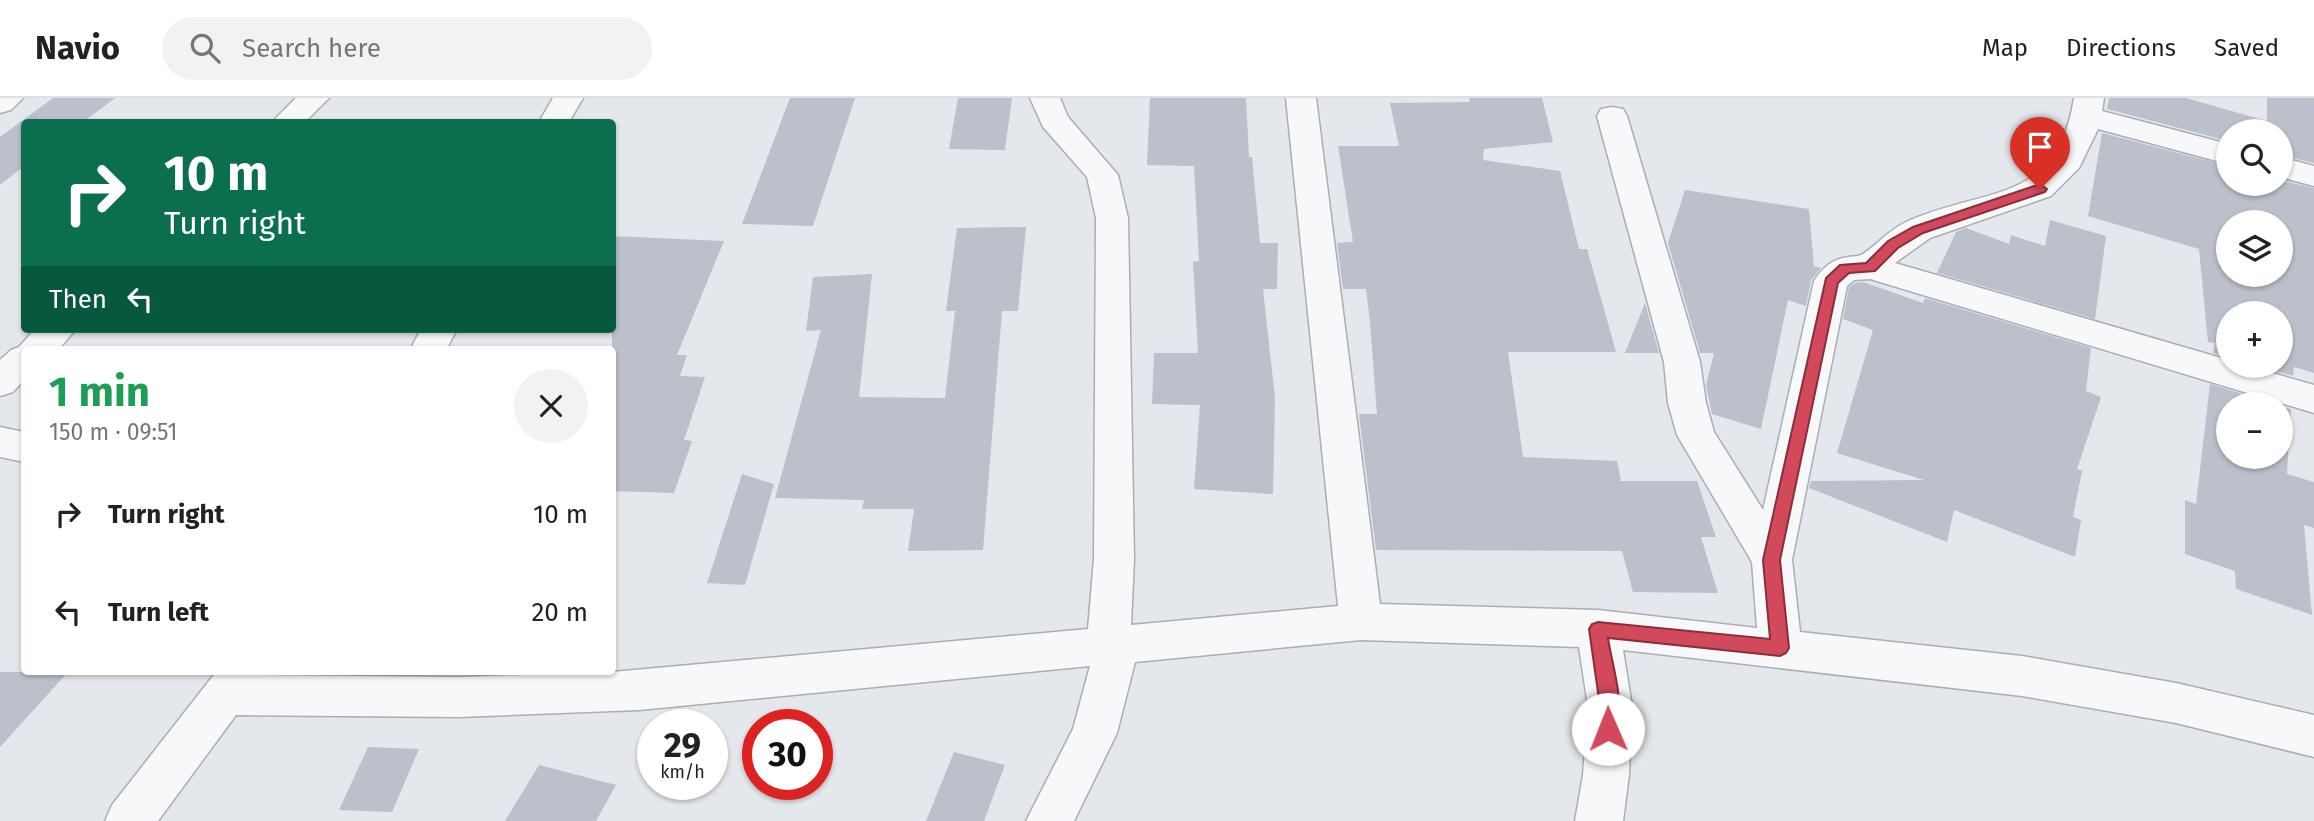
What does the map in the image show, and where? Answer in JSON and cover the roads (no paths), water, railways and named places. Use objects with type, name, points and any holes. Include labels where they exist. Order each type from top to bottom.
[{"type":"street","points":[[0,104],[8,98]]},
{"type":"street","points":[[290,119],[314,98]]},
{"type":"street","points":[[556,119],[568,98]]},
{"type":"street","points":[[1045,98],[1054,120],[1102,175],[1112,218],[1113,645],[1094,733],[1050,821]]},
{"type":"street","points":[[1301,98],[1361,622]]},
{"type":"street","points":[[1870,267],[1893,245],[1918,230],[2040,189],[2056,178],[2067,166],[2088,107],[2216,149]]},
{"type":"street","points":[[1612,116],[1682,362],[1687,403],[1696,435],[1772,560]]},
{"type":"street","points":[[2293,170],[2314,176]]},
{"type":"street","points":[[1780,648],[1772,560],[1831,281],[1845,269],[1870,267],[2314,399]]},
{"type":"street","points":[[39,346],[54,333]]},
{"type":"street","points":[[0,382],[21,362]]},
{"type":"street","points":[[0,442],[21,446]]},
{"type":"street","points":[[129,821],[234,683],[459,697],[639,690],[1361,622],[1598,629],[2022,676],[2176,703],[2314,736]]},
{"type":"street","points":[[1598,629],[1610,706],[1606,775],[1599,821]]}]
